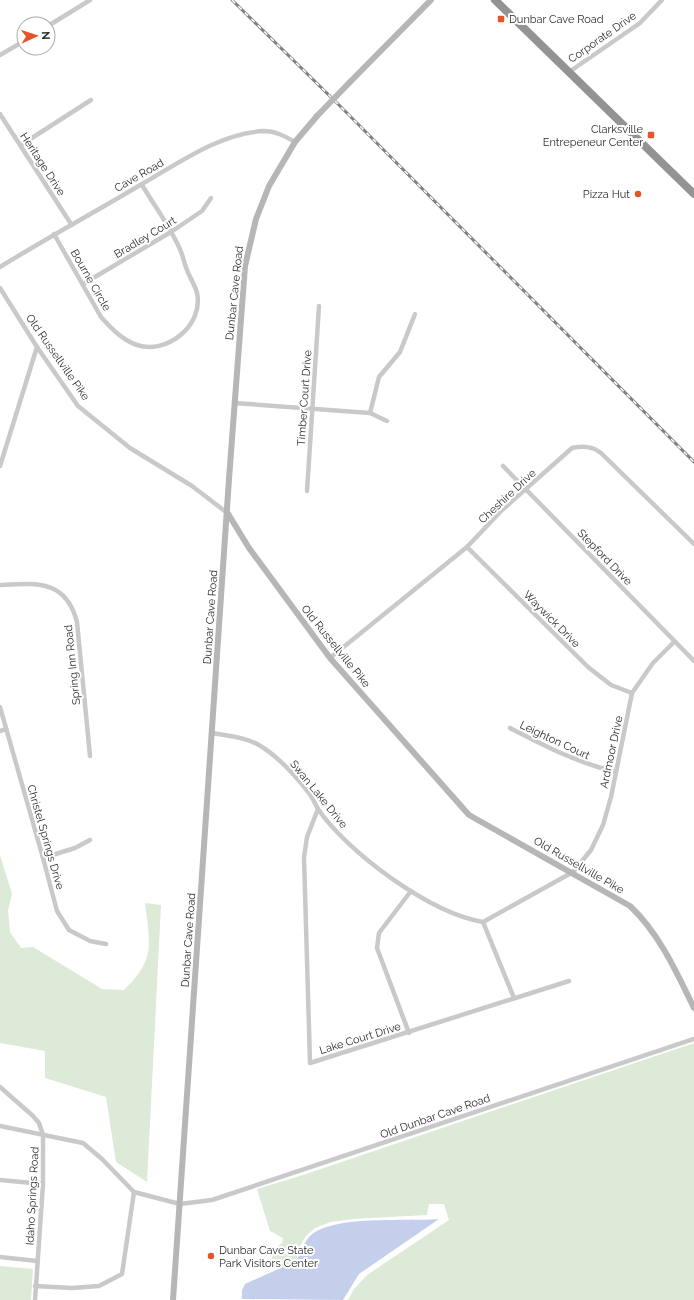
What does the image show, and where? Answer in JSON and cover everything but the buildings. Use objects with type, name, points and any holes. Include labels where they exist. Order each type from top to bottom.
[{"type":"highway","points":[[495,0],[694,194]]},
{"type":"main road","name":"Dunbar Cave Road","points":[[173,1300],[226,512],[244,273],[251,236],[269,186],[296,142],[317,116],[431,0]]},
{"type":"main road","name":"Old Russellville Pike","points":[[226,512],[249,548],[330,658],[469,814],[573,872],[630,906],[643,918],[676,970],[694,1008]]},
{"type":"street","points":[[56,21],[90,0]]},
{"type":"street","name":"Corporate Drive","points":[[569,72],[639,24],[662,0]]},
{"type":"street","points":[[0,55],[16,46]]},
{"type":"street","points":[[21,145],[90,100]]},
{"type":"street","name":"Heritage Drive","points":[[0,114],[71,224]]},
{"type":"street","name":"Cave Road","points":[[0,267],[195,152],[232,138],[265,131],[279,134],[296,142]]},
{"type":"street","name":"Bourne Circle","points":[[54,234],[101,317],[112,329],[126,340],[138,345],[150,347],[162,345],[178,338],[187,330],[194,318],[197,307],[197,293],[180,248],[142,184]]},
{"type":"street","name":"Bradley Court","points":[[83,284],[171,232],[202,211],[211,198]]},
{"type":"street","name":"Old Russellville Pike","points":[[0,288],[37,347],[78,406],[130,448],[192,486],[226,512]]},
{"type":"street","name":"Timber Court Drive","points":[[307,491],[319,306]]},
{"type":"street","points":[[370,413],[379,377],[400,352],[415,314]]},
{"type":"street","points":[[0,466],[37,347]]},
{"type":"street","points":[[234,403],[370,413],[387,420]]},
{"type":"street","name":"Cheshire Drive","points":[[330,658],[467,547],[502,510],[572,448],[583,446],[595,449],[694,544]]},
{"type":"street","name":"Stepford Drive","points":[[503,466],[694,661]]},
{"type":"street","name":"Waywick Drive","points":[[467,547],[588,667],[610,685],[632,692]]},
{"type":"street","name":"Spring Inn Road","points":[[0,585],[36,583],[47,585],[65,596],[74,611],[77,622],[90,756]]},
{"type":"street","name":"Ardmoor Drive","points":[[573,872],[591,850],[603,824],[616,772],[632,692],[653,663],[674,642]]},
{"type":"street","name":"Christel Springs Drive","points":[[0,707],[57,911],[69,930],[90,941],[106,944]]},
{"type":"street","name":"Leighton Court","points":[[510,728],[568,757],[592,767],[616,772]]},
{"type":"street","points":[[0,731],[6,729]]},
{"type":"street","name":"Swan Lake Drive","points":[[212,733],[245,739],[270,753],[285,765],[294,775],[310,794],[318,809],[355,850],[411,891],[452,914],[483,922]]},
{"type":"street","name":"Lake Court Drive","points":[[318,809],[307,837],[304,856],[310,1063],[569,981]]},
{"type":"street","points":[[43,858],[76,848],[90,840]]},
{"type":"street","points":[[514,998],[483,922],[573,872]]},
{"type":"street","points":[[408,1032],[377,948],[379,933],[411,891]]},
{"type":"street","name":"Old Dunbar Cave Road","points":[[180,1204],[212,1200],[245,1191],[694,1039]]},
{"type":"street","name":"Idaho Springs Road","points":[[0,1087],[33,1116],[39,1123],[43,1135],[43,1184],[35,1300]]},
{"type":"street","points":[[0,1126],[83,1143],[102,1159],[134,1192],[180,1204]]},
{"type":"street","points":[[0,1180],[43,1184]]},
{"type":"street","points":[[35,1286],[72,1288],[99,1286],[122,1274],[134,1192]]},
{"type":"street","points":[[0,1257],[37,1261]]},
{"type":"green space","points":[[0,855],[12,894],[8,910],[10,932],[21,948],[33,947],[102,989],[124,990],[134,979],[146,960],[148,950],[149,940],[145,903],[161,905],[147,1182],[116,1162],[106,1097],[45,1078],[45,1051],[0,1043]]},
{"type":"green space","points":[[694,1043],[694,1300],[348,1300],[354,1289],[367,1275],[449,1220],[444,1204],[429,1204],[427,1215],[353,1219],[331,1222],[315,1228],[306,1236],[300,1246],[297,1258],[293,1262],[280,1268],[271,1260],[277,1247],[282,1243],[283,1238],[270,1231],[257,1189],[303,1175]]},
{"type":"green space","points":[[0,1266],[33,1269],[31,1300],[0,1300]]},
{"type":"water","points":[[439,1219],[359,1274],[343,1300],[242,1299],[242,1290],[245,1284],[285,1266],[292,1266],[309,1237],[320,1230],[334,1225],[370,1220]]},
{"type":"railway","points":[[232,0],[339,105],[694,462]]},
{"type":"place","name":"Dunbar Cave Road","points":[[501,19]]},
{"type":"place","name":"Clarksville Entrepeneur Center","points":[[651,135]]},
{"type":"place","name":"Pizza Hut","points":[[638,194]]},
{"type":"place","name":"Dunbar Cave State Park Visitors Center","points":[[211,1256]]}]
